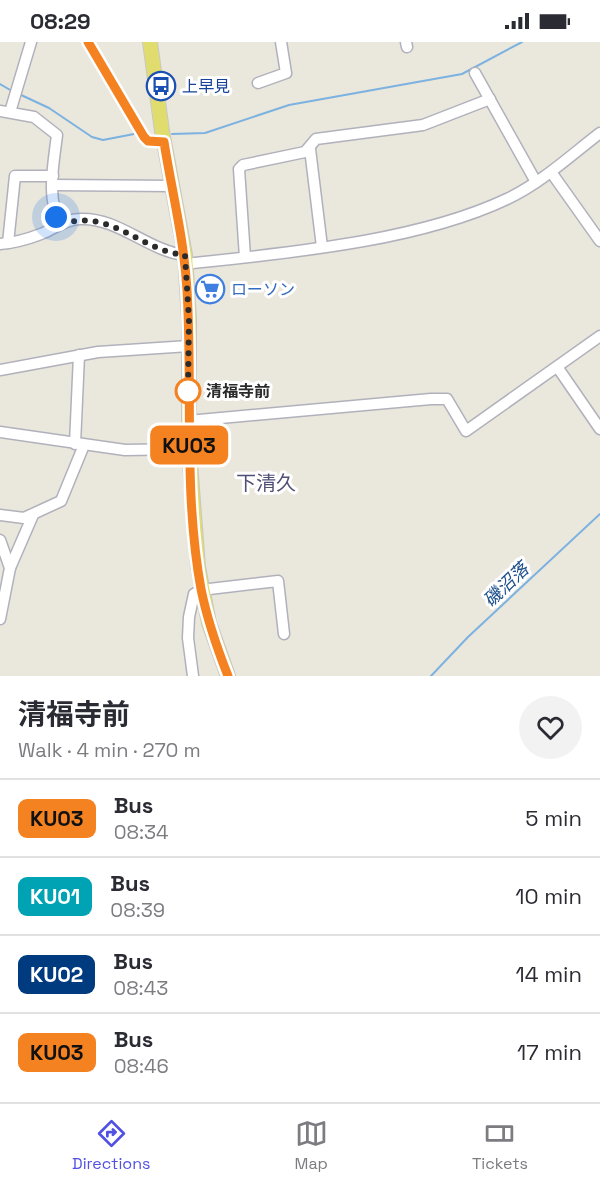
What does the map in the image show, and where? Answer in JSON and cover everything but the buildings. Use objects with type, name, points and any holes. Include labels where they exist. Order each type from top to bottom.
[{"type":"main road","points":[[150,42],[164,142],[185,260],[189,346],[189,449],[201,590],[209,623],[228,676]]},
{"type":"street","points":[[32,42],[5,111],[34,117],[57,135],[53,181],[56,217],[62,224]]},
{"type":"street","points":[[88,42],[144,137],[148,141],[164,142]]},
{"type":"street","points":[[258,83],[286,73],[281,42]]},
{"type":"street","points":[[475,73],[536,182]]},
{"type":"street","points":[[322,247],[310,149],[316,139],[423,124],[490,99]]},
{"type":"street","points":[[173,186],[53,181],[15,176],[4,243],[40,234],[77,219],[91,219],[131,234],[185,260],[245,256],[367,240],[449,219],[508,199],[551,172],[600,133]]},
{"type":"street","points":[[245,256],[239,169],[243,165],[310,149]]},
{"type":"street","points":[[551,172],[600,241]]},
{"type":"street","points":[[188,421],[447,399],[466,431],[558,368],[600,336]]},
{"type":"street","points":[[0,370],[115,350],[189,346]]},
{"type":"street","points":[[0,515],[24,518],[61,501],[79,445],[79,355]]},
{"type":"street","points":[[558,368],[600,429]]},
{"type":"street","points":[[0,432],[79,445],[140,451],[189,449]]},
{"type":"street","points":[[0,619],[10,568],[33,515]]},
{"type":"street","points":[[0,540],[9,559],[10,568]]},
{"type":"street","points":[[194,676],[189,617],[192,600],[201,590],[278,581],[284,634]]},
{"type":"waterway","points":[[172,134],[205,133],[289,105],[462,74],[522,42]]},
{"type":"waterway","points":[[0,84],[12,91]]},
{"type":"waterway","points":[[19,94],[49,108],[92,137],[103,140],[134,134]]},
{"type":"waterway","name":"磯沼落","points":[[431,676],[468,637],[600,514]]},
{"type":"bus line","name":"KU03","points":[[88,42],[144,137],[148,141],[164,142],[178,208],[186,264],[189,320],[188,421],[198,567],[209,623],[228,676]]},
{"type":"place","name":"上早見","points":[[161,86]]},
{"type":"place","name":"ローソン","points":[[210,289]]},
{"type":"place","name":"清福寺前","points":[[188,391]]},
{"type":"district","name":"下清久","points":[[266,483]]},
{"type":"route","points":[[56,217],[62,224],[77,219],[91,219],[110,225],[173,254],[185,255],[189,320],[188,391]]}]
